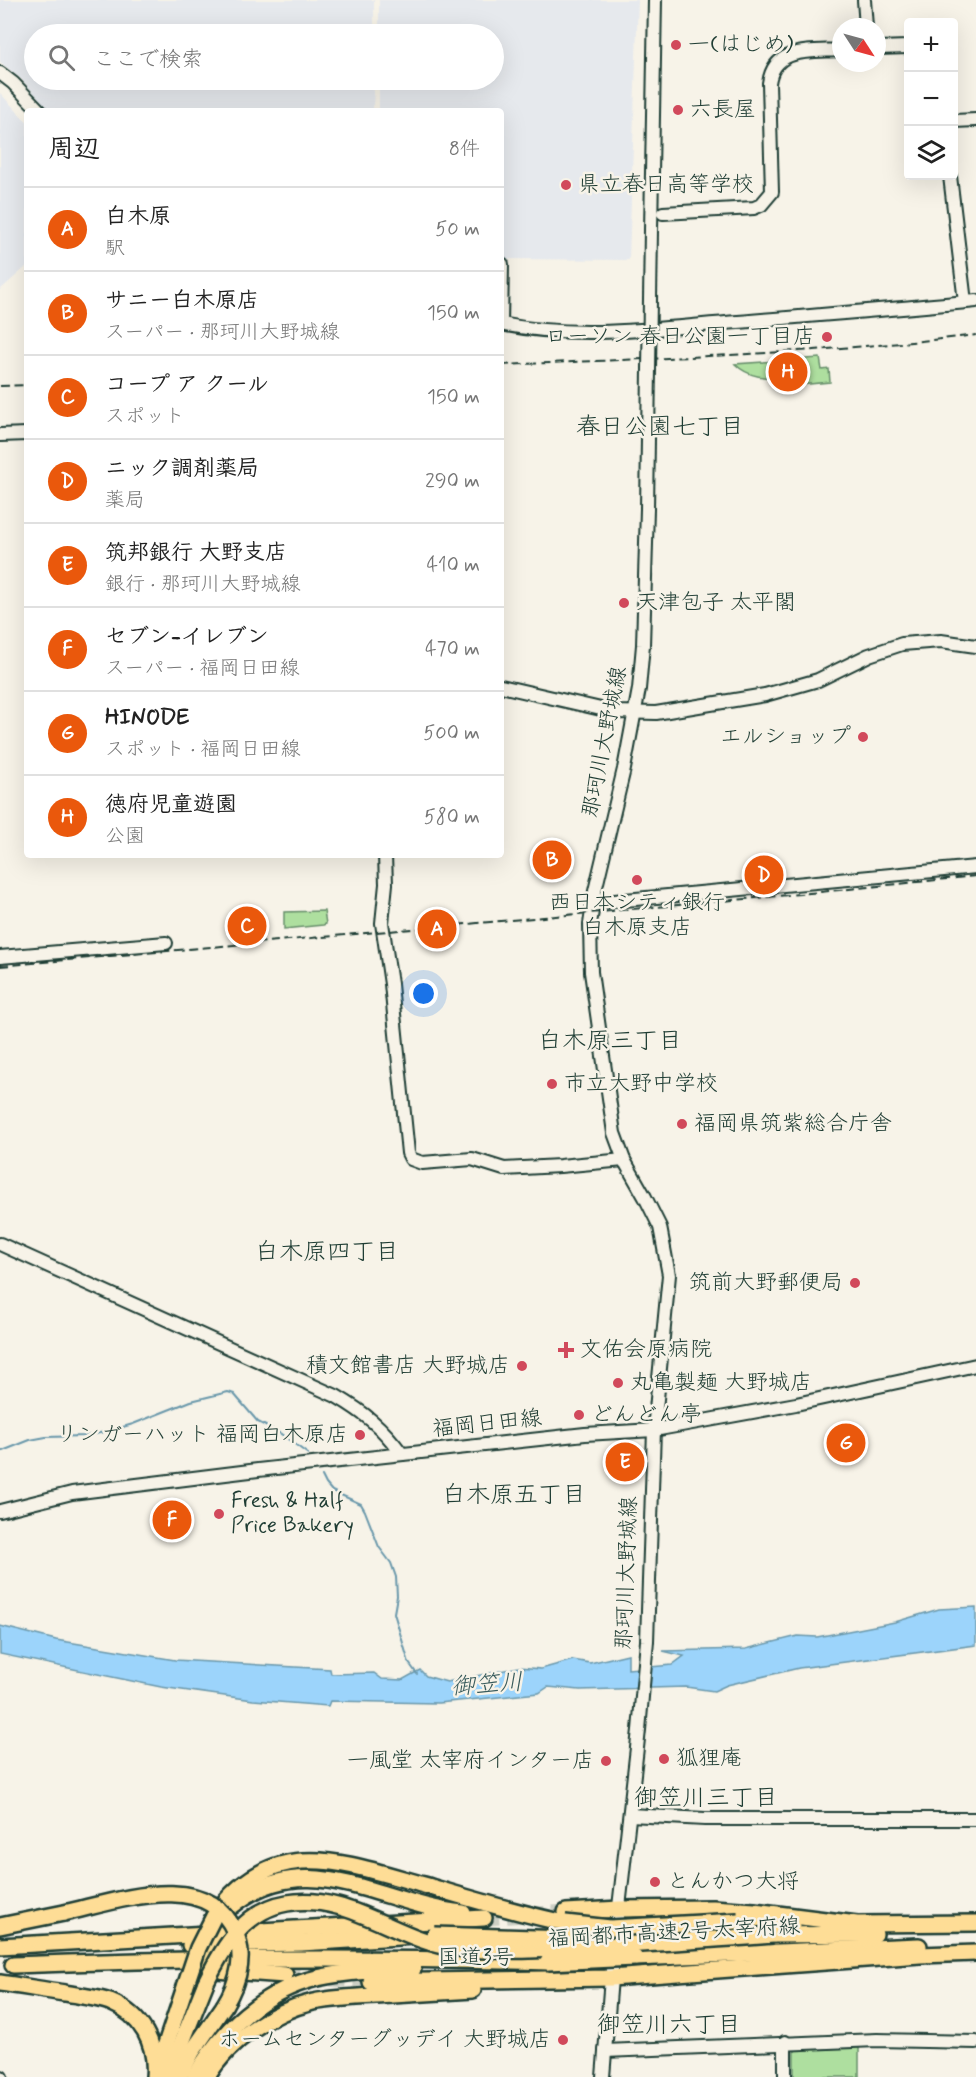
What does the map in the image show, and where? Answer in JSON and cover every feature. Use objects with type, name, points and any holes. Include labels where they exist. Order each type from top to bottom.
[{"type":"highway","points":[[154,2077],[192,1965],[217,1918],[233,1893],[256,1875],[286,1863],[315,1860],[348,1863],[526,1914],[566,1918],[610,1928],[738,1922],[795,1925],[976,1923]]},
{"type":"highway","name":"国道3号","points":[[7,1946],[484,1915],[443,1910],[336,1882],[303,1877],[268,1884],[254,1890],[217,1918]]},
{"type":"highway","points":[[0,1926],[166,1893],[188,1894],[209,1902],[218,1909],[232,1926],[239,1946],[238,1977],[224,2006],[192,2052],[179,2077]]},
{"type":"highway","points":[[168,2077],[206,1982],[231,1939],[249,1920],[272,1907],[299,1901],[346,1908],[428,1941],[474,1949],[578,1948],[773,1935]]},
{"type":"highway","points":[[566,1918],[620,1909],[713,1908],[858,1924]]},
{"type":"highway","name":"福岡都市高速2号太宰府線","points":[[773,1935],[976,1932]]},
{"type":"highway","points":[[7,1946],[301,1943],[434,1935],[580,1939],[773,1935]]},
{"type":"highway","name":"福岡都市高速2号太宰府線","points":[[373,1970],[976,1944]]},
{"type":"highway","name":"国道3号","points":[[373,1970],[578,1979],[976,1953]]},
{"type":"highway","points":[[7,1965],[161,1959],[373,1970]]},
{"type":"highway","points":[[7,1965],[117,1965],[285,1975]]},
{"type":"highway","points":[[195,2077],[220,2040],[243,2016],[258,2005],[287,1988],[304,1982],[335,1974],[373,1970]]},
{"type":"highway","points":[[207,2077],[222,2056],[255,2028],[279,2014],[312,2002],[339,1998],[498,1988],[578,1979]]},
{"type":"highway","points":[[0,1983],[96,1998],[131,2014],[146,2032],[154,2054],[154,2077]]},
{"type":"street","name":"那珂川大野城線","points":[[603,2077],[646,1641],[654,1431],[669,1275],[660,1227],[624,1160],[614,1133],[591,972],[590,924],[635,714],[643,645],[655,0]]},
{"type":"street","points":[[864,0],[865,18]]},
{"type":"street","points":[[886,48],[904,47]]},
{"type":"street","points":[[663,213],[761,206],[772,192],[770,73],[775,63],[791,54],[832,51]]},
{"type":"street","points":[[0,73],[37,108]]},
{"type":"street","points":[[958,121],[976,120]]},
{"type":"street","points":[[504,326],[555,331],[615,331],[971,302],[951,180]]},
{"type":"street","points":[[0,435],[24,434]]},
{"type":"street","points":[[504,687],[591,707],[635,714],[675,710],[765,695],[818,680],[869,655],[902,644],[941,641],[976,646]]},
{"type":"street","points":[[385,858],[386,884],[382,923],[391,984],[408,1153],[411,1160],[422,1163],[472,1159],[504,1169],[624,1160]]},
{"type":"street","points":[[593,903],[976,867]]},
{"type":"street","points":[[0,957],[166,943]]},
{"type":"street","points":[[0,1244],[336,1396],[373,1420],[402,1454]]},
{"type":"street","name":"福岡日田線","points":[[0,1511],[72,1493],[585,1434],[654,1431],[796,1404],[976,1365]]},
{"type":"street","points":[[630,1815],[705,1819],[976,1819]]},
{"type":"street","points":[[605,2051],[785,2042],[878,2040],[976,2042]]},
{"type":"street","points":[[785,2042],[785,2077]]},
{"type":"shaded area","points":[[0,0],[374,0],[374,24],[24,24],[24,82],[0,62]]},
{"type":"shaded area","name":"県立春日高等学校","points":[[379,0],[638,0],[629,260],[504,259],[504,108],[379,108],[379,90],[504,90],[504,24],[379,24]]},
{"type":"shaded area","points":[[31,90],[374,90],[373,108],[47,108]]},
{"type":"shaded area","points":[[0,93],[24,119],[24,269],[0,290]]},
{"type":"green space","points":[[820,358],[822,370],[829,369],[830,382],[789,386],[788,378],[753,375],[735,364]]},
{"type":"green space","points":[[324,911],[326,924],[284,929],[284,912]]},
{"type":"green space","points":[[859,2047],[859,2077],[794,2077],[794,2052],[799,2048]]},
{"type":"water","name":"御笠川","points":[[976,1607],[976,1645],[799,1668],[727,1685],[714,1691],[686,1687],[580,1690],[548,1687],[539,1693],[438,1703],[330,1701],[328,1706],[253,1700],[161,1687],[0,1654],[0,1626],[56,1640],[175,1660],[330,1669],[331,1674],[374,1673],[382,1679],[402,1680],[420,1670],[426,1676],[447,1682],[519,1667],[541,1669],[573,1660],[590,1663],[628,1654],[628,1669],[672,1665],[684,1656],[663,1651],[746,1649],[798,1636],[817,1637],[895,1622],[939,1609]]},
{"type":"waterway","points":[[0,1452],[30,1440],[46,1437],[86,1436],[109,1431],[191,1401],[228,1392],[234,1394],[258,1422],[281,1434],[308,1454]]},
{"type":"waterway","points":[[322,1476],[332,1491],[361,1504],[379,1547],[391,1563],[396,1577],[397,1596],[394,1613],[409,1663],[417,1674]]},
{"type":"tunnel","points":[[484,1918],[566,1912]]},
{"type":"tunnel","points":[[285,1975],[371,1982]]},
{"type":"railway","points":[[504,365],[798,351],[976,335]]},
{"type":"railway","points":[[0,386],[24,385]]},
{"type":"railway","points":[[0,966],[976,876]]},
{"type":"place","name":"一(はじめ)","points":[[676,45]]},
{"type":"place","name":"六長屋","points":[[678,110]]},
{"type":"place","name":"県立春日高等学校","points":[[566,185]]},
{"type":"place","name":"ローソン 春日公園一丁目店","points":[[827,337]]},
{"type":"place","name":"徳府児童遊園","points":[[788,372]]},
{"type":"place","name":"天津包子 太平閣","points":[[624,603]]},
{"type":"place","name":"エルショップ","points":[[863,737]]},
{"type":"place","name":"サニー白木原店","points":[[552,860]]},
{"type":"place","name":"ニック調剤薬局","points":[[764,875]]},
{"type":"place","name":"西日本シティ銀行 白木原支店","points":[[637,880]]},
{"type":"place","name":"コープ ア クール","points":[[247,926]]},
{"type":"place","name":"白木原","points":[[437,929]]},
{"type":"place","name":"市立大野中学校","points":[[552,1084]]},
{"type":"place","name":"福岡県筑紫総合庁舎","points":[[682,1124]]},
{"type":"place","name":"筑前大野郵便局","points":[[855,1283]]},
{"type":"place","name":"文佑会原病院","points":[[566,1350]]},
{"type":"place","name":"積文館書店 大野城店","points":[[522,1366]]},
{"type":"place","name":"丸亀製麺 大野城店","points":[[618,1383]]},
{"type":"place","name":"どんどん亭","points":[[579,1415]]},
{"type":"place","name":"リンガーハット 福岡白木原店","points":[[360,1435]]},
{"type":"place","name":"HINODE","points":[[846,1443]]},
{"type":"place","name":"筑邦銀行 大野支店","points":[[625,1462]]},
{"type":"place","name":"Fresh & Half Price Bakery","points":[[219,1514]]},
{"type":"place","name":"セブン-イレブン","points":[[172,1520]]},
{"type":"place","name":"狐狸庵","points":[[664,1759]]},
{"type":"place","name":"一風堂 太宰府インター店","points":[[606,1761]]},
{"type":"place","name":"とんかつ大将","points":[[655,1882]]},
{"type":"place","name":"ホームセンターグッデイ 大野城店","points":[[563,2040]]},
{"type":"district","name":"春日公園七丁目","points":[[660,427]]},
{"type":"district","name":"白木原三丁目","points":[[610,1041]]},
{"type":"district","name":"白木原四丁目","points":[[327,1252]]},
{"type":"district","name":"白木原五丁目","points":[[514,1495]]},
{"type":"district","name":"御笠川三丁目","points":[[706,1798]]},
{"type":"district","name":"御笠川六丁目","points":[[669,2025]]}]
